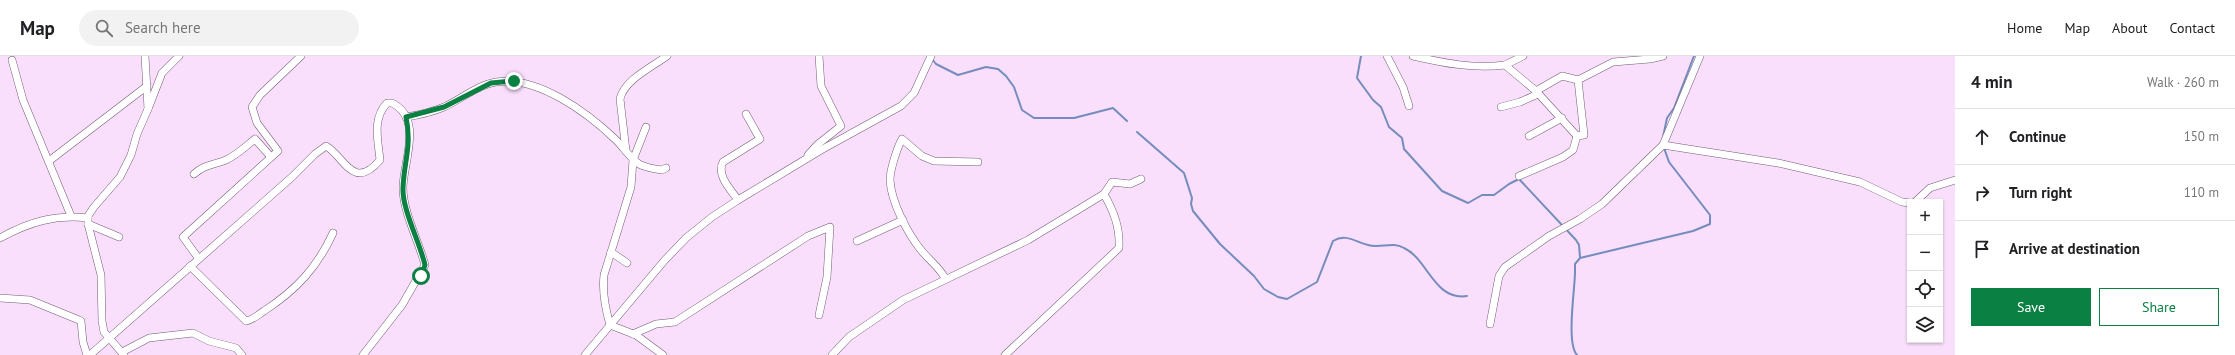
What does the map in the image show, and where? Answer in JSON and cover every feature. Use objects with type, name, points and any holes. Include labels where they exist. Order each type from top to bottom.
[{"type":"street","points":[[145,56],[148,109]]},
{"type":"street","points":[[179,56],[162,73],[137,134],[131,155],[120,177],[94,207],[88,221],[101,275],[102,321],[104,332],[123,353],[149,338],[193,333],[209,341],[236,348],[242,355]]},
{"type":"street","points":[[199,259],[183,237],[278,151],[257,123],[252,108],[260,95],[301,56]]},
{"type":"street","points":[[626,151],[620,99],[622,91],[629,84],[667,56]]},
{"type":"street","points":[[804,160],[817,145],[841,126],[821,86],[819,56]]},
{"type":"street","points":[[585,355],[664,261],[686,238],[712,217],[738,200],[804,160],[901,106],[914,93],[931,56]]},
{"type":"street","points":[[1387,56],[1403,87],[1409,106]]},
{"type":"street","points":[[1413,56],[1462,66],[1483,68],[1505,65],[1523,56]]},
{"type":"street","points":[[1501,107],[1520,102],[1537,93],[1562,76],[1578,80],[1613,62],[1650,59],[1663,56]]},
{"type":"street","points":[[1490,324],[1502,271],[1523,254],[1602,204],[1663,145],[1700,56]]},
{"type":"street","points":[[12,60],[23,100],[71,216]]},
{"type":"street","points":[[1505,65],[1537,93],[1562,118],[1577,136]]},
{"type":"street","points":[[1577,136],[1584,135],[1578,80]]},
{"type":"street","points":[[406,117],[444,107],[496,82],[526,83],[552,93],[586,115],[626,151],[633,160],[648,167],[662,170],[666,168]]},
{"type":"street","points":[[49,161],[147,86]]},
{"type":"street","points":[[0,298],[30,300],[79,320],[89,355],[324,147],[326,146],[332,149],[343,164],[353,172],[363,172],[376,164],[380,160],[377,128],[379,113],[387,103],[392,103],[401,110],[406,117],[410,134],[403,189],[425,265],[402,305],[363,355]]},
{"type":"street","points":[[738,200],[720,172],[723,162],[760,139],[746,114]]},
{"type":"street","points":[[1529,136],[1562,118]]},
{"type":"street","points":[[610,325],[602,288],[604,275],[631,187],[633,160],[646,127]]},
{"type":"street","points":[[1519,176],[1563,157],[1573,150],[1577,136]]},
{"type":"street","points":[[194,174],[206,165],[226,160],[237,154],[255,139],[271,157]]},
{"type":"street","points":[[945,278],[939,268],[922,251],[910,234],[903,220],[894,197],[890,180],[893,165],[902,139],[922,156],[934,161],[978,162]]},
{"type":"street","points":[[1663,145],[1778,162],[1860,182],[1902,202],[1907,203]]},
{"type":"street","points":[[832,355],[849,337],[877,316],[903,300],[945,278],[1028,240],[1104,194],[1112,182],[1130,184],[1141,179]]},
{"type":"street","points":[[1918,199],[1930,188],[1955,180]]},
{"type":"street","points":[[1005,355],[1119,248],[1120,232],[1112,208],[1104,194]]},
{"type":"street","points":[[0,238],[37,222],[58,216],[71,216],[88,221],[118,237]]},
{"type":"street","points":[[857,241],[903,220]]},
{"type":"street","points":[[633,334],[656,324],[675,322],[808,236],[830,227],[827,277],[819,314]]},
{"type":"street","points":[[190,266],[246,321],[283,299],[302,282],[325,249],[333,233]]},
{"type":"street","points":[[611,252],[627,263]]},
{"type":"street","points":[[610,325],[633,334],[663,355]]},
{"type":"waterway","points":[[1361,56],[1357,78],[1373,100],[1381,107],[1389,127],[1402,138],[1404,149],[1442,191],[1468,203],[1482,195],[1494,195],[1519,179],[1576,240],[1579,245],[1580,257]]},
{"type":"waterway","points":[[1662,142],[1667,118],[1674,108],[1694,56]]},
{"type":"waterway","points":[[932,59],[936,64],[958,75],[986,67],[998,69],[1006,76],[1014,87],[1022,110],[1034,118],[1074,118],[1113,108],[1127,121]]},
{"type":"waterway","points":[[1137,132],[1184,173],[1192,198],[1191,204],[1193,211],[1220,244],[1254,276],[1264,289],[1278,297],[1287,299],[1317,282],[1333,241],[1342,238],[1372,246],[1400,246],[1412,253],[1439,286],[1447,292],[1456,296],[1467,296]]},
{"type":"waterway","points":[[1577,355],[1572,339],[1572,315],[1575,264],[1580,258],[1693,231],[1710,224],[1710,215],[1669,162],[1664,148]]},
{"type":"route","points":[[421,276],[425,265],[412,226],[403,189],[410,134],[406,117],[418,116],[444,107],[491,83],[514,81]]}]
